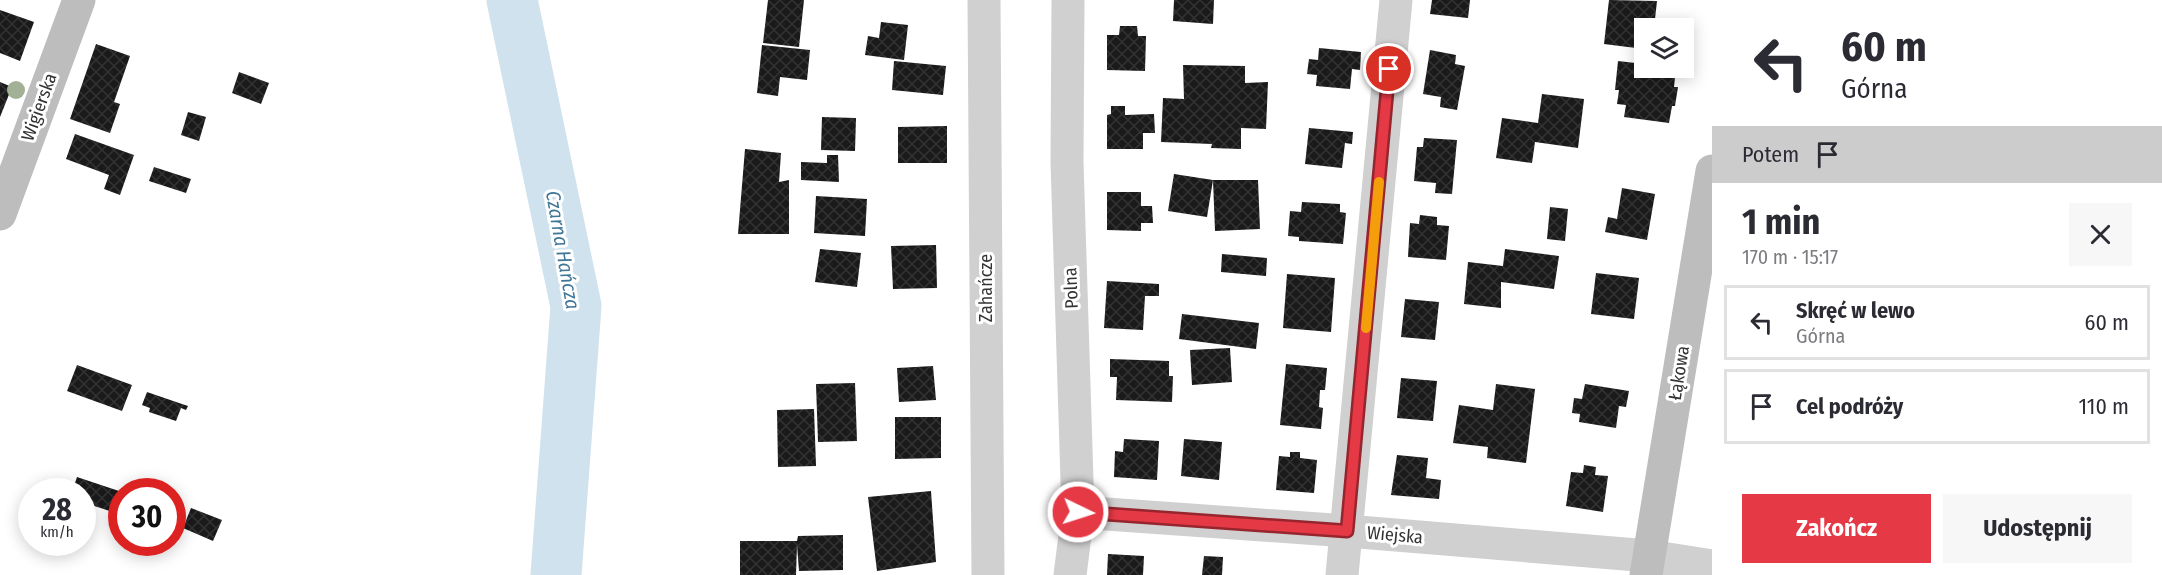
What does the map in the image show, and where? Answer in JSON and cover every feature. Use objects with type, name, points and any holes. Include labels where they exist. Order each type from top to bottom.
[{"type":"street","name":"Wigierska","points":[[0,214],[79,0]]},
{"type":"street","name":"Zahańcze","points":[[984,0],[988,575]]},
{"type":"street","name":"Polna","points":[[1068,0],[1067,162],[1078,512],[1070,575]]},
{"type":"street","points":[[1342,575],[1396,0]]},
{"type":"street","name":"Łąkowa","points":[[1648,566],[1712,171]]},
{"type":"street","name":"Wiejska","points":[[1078,512],[1347,531],[1648,566],[1712,566]]},
{"type":"building","points":[[768,0],[804,0],[799,47],[763,43]]},
{"type":"building","points":[[1174,0],[1214,0],[1213,24],[1173,21]]},
{"type":"building","points":[[1432,0],[1470,0],[1468,18],[1430,14]]},
{"type":"building","points":[[1609,0],[1657,1],[1655,18],[1634,18],[1634,48],[1604,44]]},
{"type":"building","points":[[0,10],[34,22],[20,61],[0,53]]},
{"type":"building","points":[[881,22],[908,25],[904,60],[865,55],[868,36],[879,38]]},
{"type":"building","points":[[1120,26],[1137,26],[1138,36],[1146,36],[1145,71],[1107,70],[1107,35],[1119,35]]},
{"type":"building","points":[[96,44],[130,56],[114,102],[120,104],[110,133],[70,119]]},
{"type":"building","points":[[762,45],[810,50],[807,80],[780,77],[778,96],[757,93]]},
{"type":"building","points":[[1319,48],[1361,52],[1360,70],[1352,69],[1350,89],[1316,86],[1317,75],[1307,74],[1309,59],[1318,60]]},
{"type":"building","points":[[1430,50],[1456,55],[1455,64],[1465,66],[1457,110],[1440,107],[1441,97],[1423,94]]},
{"type":"building","points":[[894,61],[946,66],[943,95],[892,90]]},
{"type":"building","points":[[1618,61],[1634,63],[1634,78],[1675,78],[1674,87],[1678,87],[1669,123],[1624,117],[1626,105],[1617,104],[1619,90],[1615,90]]},
{"type":"building","points":[[1183,65],[1245,66],[1245,83],[1268,82],[1266,129],[1241,128],[1241,149],[1211,148],[1212,144],[1161,142],[1163,98],[1184,99]]},
{"type":"building","points":[[239,72],[269,83],[261,104],[232,93]]},
{"type":"building","points":[[0,82],[12,87],[0,117]]},
{"type":"building","points":[[1542,94],[1584,99],[1578,148],[1535,142],[1532,163],[1496,158],[1502,118],[1538,123]]},
{"type":"building","points":[[1111,106],[1125,106],[1125,115],[1154,114],[1155,133],[1143,133],[1143,149],[1107,149],[1107,115],[1111,114]]},
{"type":"building","points":[[188,112],[206,117],[199,141],[181,135]]},
{"type":"building","points":[[822,117],[856,118],[855,151],[821,150]]},
{"type":"building","points":[[947,126],[947,163],[898,163],[898,127]]},
{"type":"building","points":[[1309,128],[1353,132],[1352,144],[1345,143],[1342,168],[1305,164]]},
{"type":"building","points":[[75,134],[134,155],[120,195],[104,189],[109,175],[66,159]]},
{"type":"building","points":[[1424,138],[1457,140],[1452,194],[1435,193],[1436,183],[1414,181],[1417,147],[1423,147]]},
{"type":"building","points":[[745,149],[781,153],[779,182],[789,180],[789,234],[738,234]]},
{"type":"building","points":[[827,155],[838,155],[839,182],[801,180],[801,162],[827,163]]},
{"type":"building","points":[[154,167],[191,179],[186,193],[149,181]]},
{"type":"building","points":[[1174,174],[1213,180],[1207,217],[1168,211]]},
{"type":"building","points":[[1213,180],[1258,180],[1260,229],[1215,231]]},
{"type":"building","points":[[1622,188],[1655,194],[1647,240],[1605,232],[1608,217],[1617,219]]},
{"type":"building","points":[[1107,192],[1141,192],[1141,206],[1152,206],[1153,223],[1141,223],[1141,231],[1107,230]]},
{"type":"building","points":[[816,196],[867,199],[865,236],[814,233]]},
{"type":"building","points":[[1302,202],[1340,204],[1340,212],[1346,213],[1343,244],[1299,241],[1299,237],[1288,236],[1290,211],[1301,212]]},
{"type":"building","points":[[1550,207],[1568,209],[1565,241],[1547,239]]},
{"type":"building","points":[[1420,215],[1437,217],[1437,225],[1449,226],[1446,260],[1408,257],[1410,223],[1419,224]]},
{"type":"building","points":[[936,245],[937,288],[893,289],[891,246]]},
{"type":"building","points":[[820,249],[861,253],[857,287],[815,282]]},
{"type":"building","points":[[1505,249],[1559,256],[1554,289],[1501,282],[1501,308],[1464,304],[1468,262],[1503,266]]},
{"type":"building","points":[[1222,254],[1267,258],[1266,276],[1221,272]]},
{"type":"building","points":[[1596,273],[1639,278],[1634,319],[1591,314]]},
{"type":"building","points":[[1287,274],[1335,278],[1331,332],[1283,328]]},
{"type":"building","points":[[1107,281],[1159,284],[1159,296],[1145,296],[1143,330],[1104,328]]},
{"type":"building","points":[[1405,299],[1439,302],[1435,340],[1401,337]]},
{"type":"building","points":[[1182,314],[1259,323],[1256,349],[1179,339]]},
{"type":"building","points":[[1230,348],[1232,382],[1192,385],[1190,350]]},
{"type":"building","points":[[1110,359],[1169,361],[1169,376],[1173,376],[1172,402],[1116,400],[1117,377],[1110,377]]},
{"type":"building","points":[[1286,364],[1327,368],[1325,390],[1320,390],[1319,407],[1323,408],[1321,429],[1280,425]]},
{"type":"building","points":[[77,365],[132,385],[122,411],[67,391]]},
{"type":"building","points":[[933,366],[936,400],[899,402],[897,368]]},
{"type":"building","points":[[1401,378],[1437,381],[1433,421],[1397,418]]},
{"type":"building","points":[[855,383],[857,441],[818,442],[816,384]]},
{"type":"building","points":[[1496,384],[1535,389],[1526,463],[1487,458],[1488,447],[1453,443],[1459,405],[1493,410]]},
{"type":"building","points":[[1585,384],[1629,391],[1626,407],[1619,406],[1616,428],[1579,422],[1580,414],[1572,413],[1574,398],[1582,399]]},
{"type":"building","points":[[147,392],[188,406],[186,410],[181,408],[176,421],[149,412],[150,408],[142,405]]},
{"type":"building","points":[[814,409],[816,466],[778,467],[777,410]]},
{"type":"building","points":[[895,417],[941,417],[941,458],[895,459]]},
{"type":"building","points":[[1124,439],[1159,441],[1157,480],[1114,477],[1115,451],[1123,452]]},
{"type":"building","points":[[1184,439],[1222,442],[1219,480],[1181,476]]},
{"type":"building","points":[[1290,452],[1300,452],[1300,458],[1317,460],[1314,493],[1276,490],[1279,456],[1290,457]]},
{"type":"building","points":[[1397,455],[1428,458],[1426,478],[1441,480],[1439,499],[1391,495]]},
{"type":"building","points":[[1584,465],[1596,467],[1595,475],[1608,476],[1603,512],[1566,506],[1571,472],[1583,473]]},
{"type":"building","points":[[96,483],[108,487],[108,510],[96,507]]},
{"type":"building","points":[[931,491],[936,562],[877,571],[868,497]]},
{"type":"building","points":[[191,508],[222,520],[213,541],[186,529],[186,520]]},
{"type":"building","points":[[843,535],[843,570],[799,571],[797,545],[796,575],[740,575],[740,541],[797,541],[798,536]]},
{"type":"building","points":[[1108,554],[1144,556],[1143,575],[1107,575]]},
{"type":"building","points":[[1204,556],[1223,557],[1222,575],[1202,575]]},
{"type":"waterway","name":"Czarna Hańcza","points":[[512,0],[576,306],[556,575]]},
{"type":"slow traffic","points":[[1366,328],[1379,182]]},
{"type":"route","points":[[1078,512],[1347,531],[1389,69]]}]
